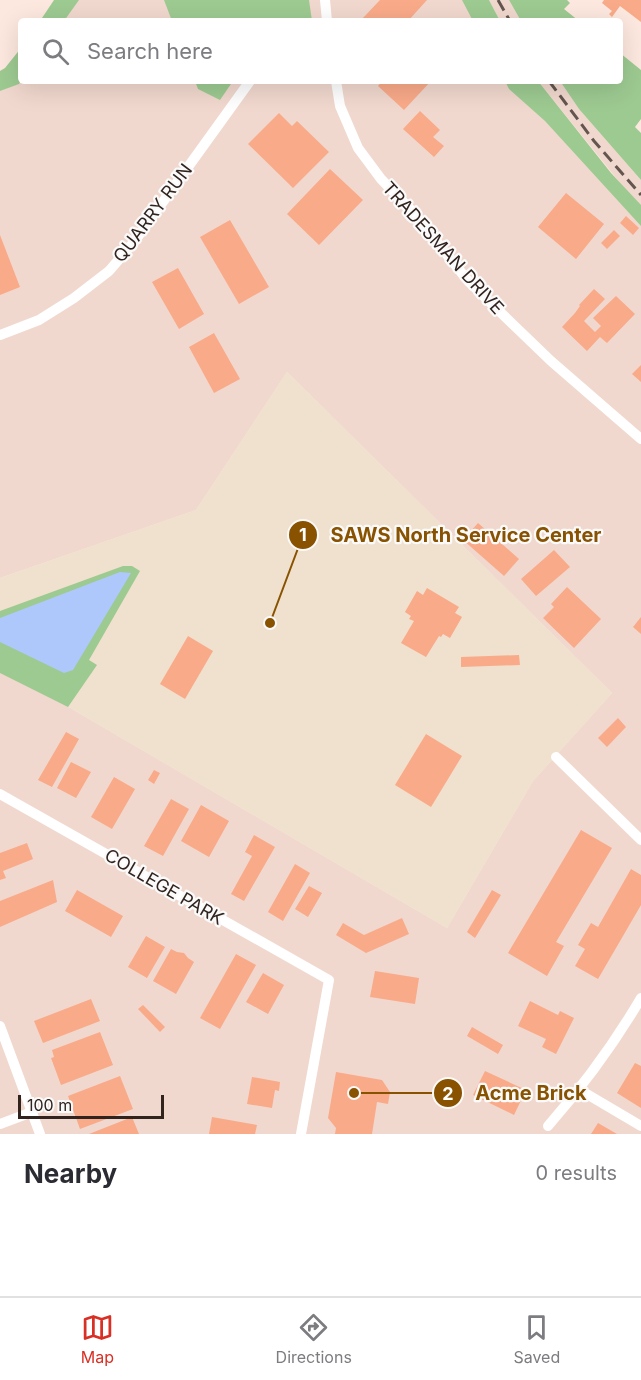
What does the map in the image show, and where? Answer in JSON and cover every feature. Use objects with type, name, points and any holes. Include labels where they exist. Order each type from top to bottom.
[{"type":"street","points":[[325,0],[327,18]]},
{"type":"street","name":"QUARRY RUN","points":[[0,335],[39,320],[74,298],[109,271],[134,242],[248,84]]},
{"type":"street","name":"TRADESMAN DRIVE","points":[[336,84],[340,106],[358,148],[381,179],[410,209],[469,282],[551,361],[641,439]]},
{"type":"street","points":[[556,757],[641,840]]},
{"type":"street","name":"COLLEGE PARK","points":[[0,794],[328,980],[301,1134]]},
{"type":"street","points":[[548,1126],[580,1090],[619,1035],[641,998]]},
{"type":"street","points":[[0,1026],[40,1134]]},
{"type":"street","points":[[580,1090],[641,1126]]},
{"type":"street","points":[[0,1124],[32,1112]]},
{"type":"shaded area","points":[[78,0],[473,0],[482,18],[65,18]]},
{"type":"shaded area","points":[[489,0],[509,0],[519,18],[498,18]]},
{"type":"shaded area","points":[[0,75],[18,80],[18,84],[516,84],[625,189],[540,84],[562,84],[579,109],[641,180],[641,1134],[0,1134],[0,667],[447,928],[533,781],[612,693],[287,372],[196,510],[0,578]]},
{"type":"shaded area","points":[[287,372],[612,693],[533,781],[447,928],[0,667],[0,578],[196,510]]},
{"type":"green space","points":[[54,0],[79,0],[66,18],[42,18]]},
{"type":"green space","points":[[164,0],[309,0],[312,18],[171,18]]},
{"type":"green space","points":[[462,0],[489,0],[498,18],[471,18]]},
{"type":"green space","points":[[509,0],[567,0],[570,3],[564,9],[575,18],[519,18]]},
{"type":"green space","points":[[18,52],[19,84],[0,91],[0,71]]},
{"type":"green space","points":[[623,55],[641,70],[641,119],[635,127],[641,133],[641,180],[579,109],[562,84],[623,84]]},
{"type":"green space","points":[[196,84],[231,84],[220,100],[198,89]]},
{"type":"green space","points":[[506,84],[540,84],[611,173],[641,205],[641,226],[545,121],[509,89]]},
{"type":"green space","points":[[123,566],[132,566],[140,571],[89,660],[97,665],[68,707],[0,673],[0,611]]},
{"type":"water","points":[[120,572],[131,573],[73,670],[64,673],[0,642],[0,618]]},
{"type":"building","points":[[380,0],[427,0],[411,18],[363,18]]},
{"type":"building","points":[[604,0],[641,0],[641,22],[620,6],[612,17],[609,14],[612,11],[602,3]]},
{"type":"building","points":[[380,84],[428,84],[404,110],[378,86]]},
{"type":"building","points":[[420,111],[440,130],[433,137],[444,146],[434,157],[403,129]]},
{"type":"building","points":[[279,113],[292,126],[297,121],[329,152],[293,188],[248,144]]},
{"type":"building","points":[[330,169],[363,200],[319,245],[287,214]]},
{"type":"building","points":[[566,193],[604,224],[576,259],[538,227]]},
{"type":"building","points":[[626,216],[639,228],[633,235],[620,223]]},
{"type":"building","points":[[230,220],[269,287],[239,304],[200,237]]},
{"type":"building","points":[[614,230],[620,236],[607,249],[601,243]]},
{"type":"building","points":[[0,235],[20,287],[0,295]]},
{"type":"building","points":[[178,268],[204,314],[179,329],[152,282]]},
{"type":"building","points":[[594,289],[605,299],[584,321],[595,332],[601,326],[593,318],[616,296],[635,314],[607,343],[600,337],[587,351],[562,327]]},
{"type":"building","points":[[214,333],[240,379],[214,393],[189,347]]},
{"type":"building","points":[[641,365],[641,382],[632,374]]},
{"type":"building","points":[[478,523],[519,559],[504,576],[463,540]]},
{"type":"building","points":[[554,550],[570,567],[536,596],[521,579]]},
{"type":"building","points":[[567,587],[601,619],[574,648],[543,618],[554,607],[551,604]]},
{"type":"building","points":[[427,588],[459,607],[455,613],[462,617],[450,638],[443,634],[439,636],[426,657],[401,643],[414,621],[409,619],[411,616],[405,612],[417,591],[423,595]]},
{"type":"building","points":[[641,617],[641,634],[633,627]]},
{"type":"building","points":[[188,636],[213,651],[185,699],[160,684]]},
{"type":"building","points":[[519,655],[520,665],[461,667],[461,657]]},
{"type":"building","points":[[618,718],[626,727],[607,747],[598,738]]},
{"type":"building","points":[[66,732],[79,739],[52,787],[38,780]]},
{"type":"building","points":[[426,734],[462,756],[431,807],[395,785]]},
{"type":"building","points":[[71,762],[91,772],[76,798],[57,788]]},
{"type":"building","points":[[154,770],[160,773],[154,784],[148,780]]},
{"type":"building","points":[[114,777],[135,789],[112,829],[91,817]]},
{"type":"building","points":[[171,799],[189,809],[163,856],[144,846]]},
{"type":"building","points":[[201,805],[229,821],[209,857],[181,841]]},
{"type":"building","points":[[581,830],[612,848],[556,942],[564,946],[547,976],[508,953]]},
{"type":"building","points":[[254,835],[275,847],[244,901],[231,894],[252,856],[245,852]]},
{"type":"building","points":[[27,843],[33,859],[3,871],[6,878],[0,880],[0,853]]},
{"type":"building","points":[[295,864],[310,873],[283,921],[268,912]]},
{"type":"building","points":[[631,869],[641,875],[641,905],[598,979],[575,966],[585,949],[578,945],[591,923],[598,927]]},
{"type":"building","points":[[53,880],[57,902],[0,927],[0,901]]},
{"type":"building","points":[[309,886],[322,893],[308,917],[295,909]]},
{"type":"building","points":[[77,890],[123,916],[111,937],[65,911]]},
{"type":"building","points":[[492,890],[501,895],[475,938],[467,932]]},
{"type":"building","points":[[402,918],[409,934],[366,953],[336,935],[343,923],[364,935]]},
{"type":"building","points":[[146,936],[165,947],[147,978],[128,967]]},
{"type":"building","points":[[171,949],[184,953],[194,962],[176,994],[153,981]]},
{"type":"building","points":[[236,954],[256,965],[220,1029],[200,1018]]},
{"type":"building","points":[[375,971],[419,978],[415,1004],[370,997]]},
{"type":"building","points":[[263,973],[284,985],[268,1014],[246,1002]]},
{"type":"building","points":[[91,999],[100,1021],[43,1043],[34,1021]]},
{"type":"building","points":[[530,1001],[558,1015],[560,1011],[574,1018],[556,1054],[542,1047],[546,1039],[518,1026]]},
{"type":"building","points":[[143,1005],[165,1027],[160,1032],[138,1009]]},
{"type":"building","points":[[472,1027],[503,1045],[498,1054],[467,1036]]},
{"type":"building","points":[[100,1032],[113,1065],[61,1085],[51,1058],[54,1057],[52,1050]]},
{"type":"building","points":[[635,1063],[641,1066],[641,1108],[617,1093]]},
{"type":"building","points":[[485,1071],[526,1090],[514,1115],[473,1095]]},
{"type":"building","points":[[336,1072],[382,1080],[390,1092],[388,1104],[377,1102],[372,1134],[335,1134],[336,1128],[328,1118]]},
{"type":"building","points":[[120,1076],[133,1109],[80,1129],[68,1096]]},
{"type":"building","points":[[252,1077],[280,1082],[279,1091],[275,1090],[272,1108],[247,1104]]},
{"type":"building","points":[[132,1117],[139,1134],[89,1134]]},
{"type":"building","points":[[212,1117],[257,1125],[255,1134],[209,1134]]},
{"type":"building","points":[[598,1123],[617,1134],[591,1134]]},
{"type":"railway","points":[[498,0],[508,18]]},
{"type":"railway","points":[[551,84],[594,141],[641,195]]},
{"type":"place","name":"SAWS North Service Center","points":[[270,623]]},
{"type":"place","name":"Acme Brick","points":[[354,1093]]}]
